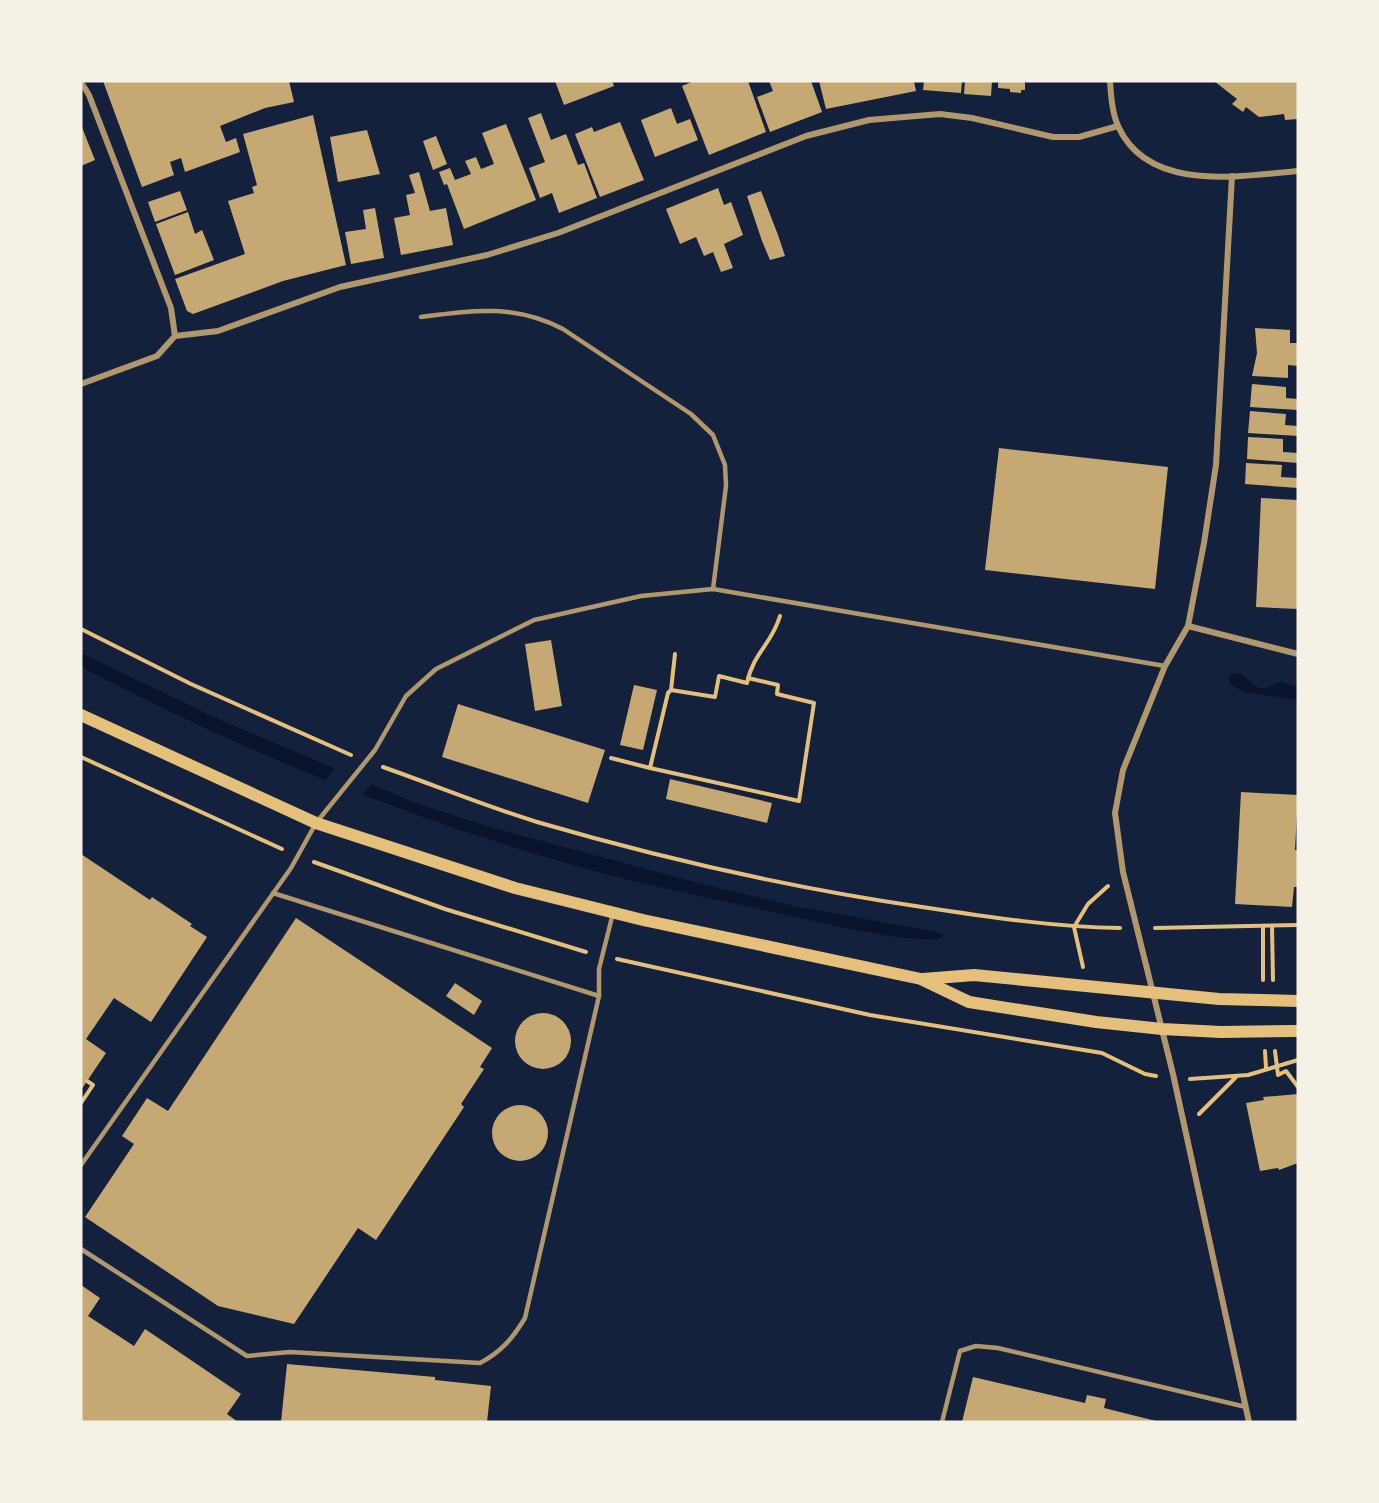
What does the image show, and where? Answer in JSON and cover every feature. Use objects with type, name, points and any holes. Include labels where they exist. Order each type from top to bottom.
[{"type":"main road","points":[[81,715],[316,823],[515,888],[613,913],[921,979],[969,1002],[1096,1022],[1162,1029],[1221,1032],[1298,1031]]},
{"type":"main road","points":[[921,979],[974,975],[1153,993],[1298,1001]]},
{"type":"street","points":[[1110,81],[1118,126],[1140,155],[1165,168],[1199,177],[1298,171]]},
{"type":"street","points":[[81,82],[89,95],[171,308],[175,336]]},
{"type":"street","points":[[81,384],[157,356],[175,336],[218,331],[340,287],[487,255],[558,233],[806,136],[850,124],[905,116],[940,114],[972,118],[1053,137],[1070,137],[1118,126]]},
{"type":"street","points":[[1232,176],[1216,465],[1204,543],[1188,626],[1165,666],[1123,770],[1115,813],[1123,872],[1174,1080],[1249,1422]]},
{"type":"street","points":[[1188,626],[1298,654]]},
{"type":"lane","points":[[421,317],[485,309],[543,319],[563,329],[691,414],[712,435],[725,465],[726,486],[713,589]]},
{"type":"lane","points":[[81,1166],[291,868],[316,823],[366,761],[394,714],[422,679],[456,657],[503,634],[534,620],[567,611],[640,596],[713,589],[1165,666]]},
{"type":"lane","points":[[273,893],[599,996]]},
{"type":"lane","points":[[81,1249],[247,1356],[290,1352],[480,1363],[497,1354],[515,1335],[525,1318],[599,996],[599,969],[613,913]]},
{"type":"lane","points":[[942,1422],[960,1351],[976,1346],[998,1348],[1246,1407]]},
{"type":"path","points":[[671,690],[715,697],[719,676],[747,683],[756,655],[776,631],[784,601]]},
{"type":"path","points":[[81,629],[191,684],[366,761],[536,821],[714,869],[830,893],[1074,927],[1298,925]]},
{"type":"path","points":[[650,768],[668,693],[671,690],[675,654]]},
{"type":"path","points":[[611,758],[799,801],[814,703],[777,694],[778,685],[748,678]]},
{"type":"path","points":[[1074,927],[1088,904],[1123,872]]},
{"type":"path","points":[[1272,926],[1273,982],[1281,982]]},
{"type":"path","points":[[1275,1043],[1275,1065],[1278,1075],[1286,1071],[1298,1088]]},
{"type":"path","points":[[1174,1080],[1248,1075],[1275,1065],[1298,1060]]},
{"type":"path","points":[[1185,1129],[1236,1076]]},
{"type":"path","points":[[81,1103],[93,1085],[87,1081]]},
{"type":"water","points":[[81,653],[218,719],[416,803],[493,828],[706,885],[794,906],[931,931],[943,934],[942,938],[904,938],[834,926],[685,893],[531,853],[399,808],[269,757],[81,667]]},
{"type":"water","points":[[1240,673],[1261,688],[1280,682],[1298,687],[1298,700],[1244,692],[1231,685],[1229,678],[1231,674]]},
{"type":"pier","points":[[336,767],[373,783],[360,797],[324,782]]},
{"type":"building","points":[[103,81],[289,81],[294,102],[265,108],[220,126],[226,142],[236,138],[240,152],[185,172],[181,158],[170,162],[174,175],[142,187]]},
{"type":"building","points":[[555,81],[612,81],[614,86],[564,105]]},
{"type":"building","points":[[694,81],[748,81],[766,132],[709,155],[682,86]]},
{"type":"building","points":[[769,81],[811,81],[822,112],[770,132],[757,97],[773,91]]},
{"type":"building","points":[[819,81],[914,81],[916,91],[826,109]]},
{"type":"building","points":[[924,81],[962,81],[961,93],[923,90]]},
{"type":"building","points":[[965,81],[992,81],[991,96],[964,94]]},
{"type":"building","points":[[998,81],[1025,81],[1025,90],[1021,90],[1021,93],[998,88]]},
{"type":"building","points":[[1214,81],[1298,81],[1298,119],[1285,120],[1284,114],[1259,117],[1246,107],[1243,112],[1232,104],[1237,99]]},
{"type":"building","points":[[671,108],[677,124],[690,119],[698,140],[655,157],[641,120]]},
{"type":"building","points":[[541,113],[551,140],[566,134],[578,165],[584,163],[597,198],[559,213],[552,193],[540,198],[529,168],[545,162],[528,118]]},
{"type":"building","points":[[313,115],[346,265],[283,281],[193,314],[187,311],[175,279],[245,254],[228,201],[254,193],[252,187],[257,185],[243,134]]},
{"type":"building","points":[[620,122],[644,180],[600,197],[575,134],[592,127],[594,132]]},
{"type":"building","points":[[506,124],[536,200],[464,229],[447,184],[444,185],[439,172],[450,168],[455,180],[471,174],[465,161],[476,157],[481,169],[494,164],[482,133]]},
{"type":"building","points":[[81,125],[95,160],[81,166]]},
{"type":"building","points":[[367,130],[380,174],[338,182],[330,137]]},
{"type":"building","points":[[436,136],[447,164],[433,170],[423,141]]},
{"type":"building","points":[[419,172],[430,211],[446,208],[453,245],[401,255],[394,218],[410,215],[406,195],[415,193],[409,175]]},
{"type":"building","points":[[718,188],[724,205],[731,202],[743,235],[724,244],[733,268],[721,272],[713,252],[704,256],[696,237],[680,244],[666,209]]},
{"type":"building","points":[[180,191],[187,210],[155,222],[148,202]]},
{"type":"building","points":[[761,191],[785,256],[770,260],[747,196]]},
{"type":"building","points":[[375,208],[384,258],[351,264],[345,232],[366,229],[363,210]]},
{"type":"building","points":[[188,212],[195,234],[202,230],[214,260],[175,275],[156,224]]},
{"type":"building","points":[[1255,328],[1290,330],[1290,343],[1298,343],[1298,366],[1288,365],[1288,378],[1252,376],[1257,353]]},
{"type":"building","points":[[1252,384],[1286,387],[1286,398],[1298,399],[1298,410],[1250,407]]},
{"type":"building","points":[[1250,411],[1286,414],[1285,425],[1298,426],[1298,436],[1248,433]]},
{"type":"building","points":[[1248,437],[1283,439],[1283,452],[1298,453],[1298,463],[1247,459]]},
{"type":"building","points":[[999,448],[1168,467],[1155,589],[985,570]]},
{"type":"building","points":[[1246,463],[1282,465],[1281,477],[1298,478],[1298,488],[1245,484]]},
{"type":"building","points":[[1261,498],[1298,500],[1298,609],[1256,607]]},
{"type":"building","points":[[551,640],[562,706],[535,711],[525,644]]},
{"type":"building","points":[[634,685],[657,690],[643,750],[620,745]]},
{"type":"building","points":[[458,704],[605,750],[588,803],[442,757]]},
{"type":"building","points":[[670,779],[772,803],[767,823],[666,799]]},
{"type":"building","points":[[1241,792],[1298,795],[1295,850],[1298,850],[1298,887],[1294,887],[1292,907],[1235,904]]},
{"type":"building","points":[[81,854],[150,900],[152,897],[207,937],[151,1022],[114,998],[86,1039],[106,1053],[81,1090]]},
{"type":"building","points":[[296,918],[492,1048],[480,1067],[484,1069],[461,1104],[464,1107],[376,1240],[358,1228],[294,1324],[218,1306],[85,1217],[134,1144],[122,1136],[147,1098],[168,1111]]},
{"type":"building","points":[[455,983],[482,1001],[474,1015],[446,996]]},
{"type":"building","points":[[537,1013],[549,1013],[559,1017],[567,1025],[571,1041],[567,1057],[559,1065],[549,1069],[537,1069],[527,1065],[519,1057],[515,1047],[515,1035],[519,1025],[527,1017]]},
{"type":"building","points":[[1298,1094],[1298,1163],[1279,1170],[1278,1168],[1260,1171],[1246,1103],[1264,1100],[1263,1097]]},
{"type":"building","points":[[514,1105],[526,1105],[536,1109],[544,1117],[548,1133],[544,1149],[536,1157],[526,1161],[514,1161],[504,1157],[496,1149],[492,1139],[492,1127],[496,1117],[504,1109]]},
{"type":"building","points":[[81,1285],[100,1298],[88,1316],[134,1346],[145,1329],[241,1394],[227,1414],[238,1422],[81,1422]]},
{"type":"building","points":[[287,1364],[435,1377],[435,1380],[491,1386],[487,1422],[281,1422]]},
{"type":"building","points":[[973,1377],[1085,1403],[1087,1395],[1106,1399],[1104,1408],[1160,1422],[962,1422]]}]
